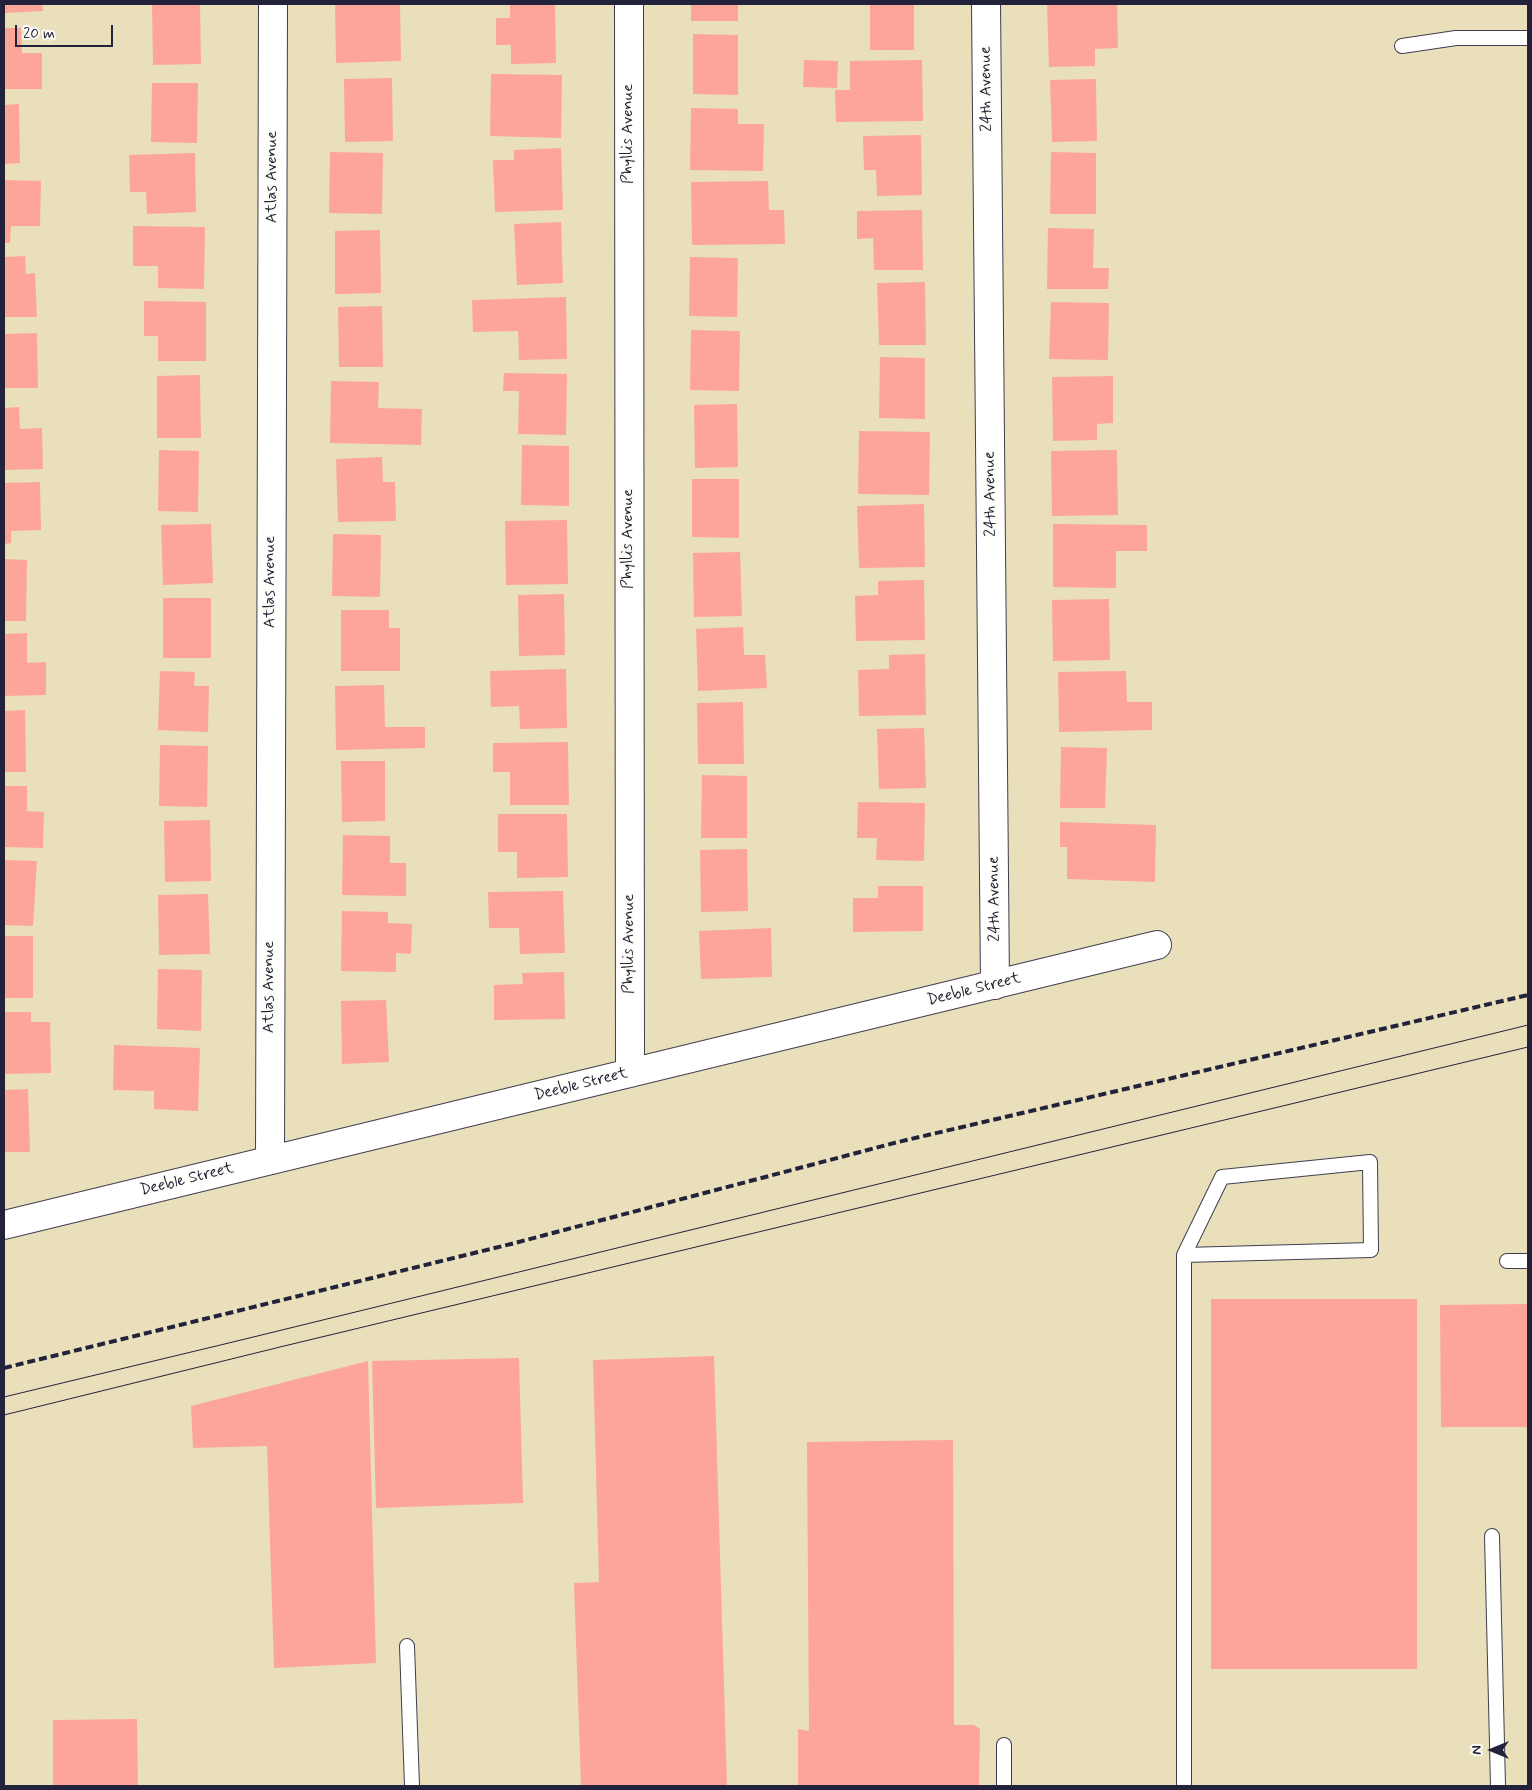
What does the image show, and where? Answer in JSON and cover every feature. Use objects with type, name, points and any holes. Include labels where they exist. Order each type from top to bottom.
[{"type":"street","name":"Atlas Avenue","points":[[270,1160],[273,4]]},
{"type":"street","name":"Phyllis Avenue","points":[[629,4],[630,1074]]},
{"type":"street","name":"24th Avenue","points":[[986,4],[995,985]]},
{"type":"street","name":"Deeble Street","points":[[4,1225],[1157,945]]},
{"type":"lane","points":[[1402,46],[1456,38],[1528,38]]},
{"type":"lane","points":[[1184,1255],[1371,1250],[1370,1162],[1222,1176],[1184,1255],[1184,1786]]},
{"type":"lane","points":[[1507,1261],[1528,1261]]},
{"type":"lane","points":[[1492,1536],[1498,1786]]},
{"type":"lane","points":[[407,1646],[412,1786]]},
{"type":"lane","points":[[1004,1745],[1004,1786]]},
{"type":"building","points":[[4,4],[42,4],[43,11],[4,13]]},
{"type":"building","points":[[200,4],[201,64],[153,65],[152,5]]},
{"type":"building","points":[[335,4],[400,4],[401,61],[336,63]]},
{"type":"building","points":[[510,4],[555,4],[556,63],[511,64],[511,45],[496,45],[496,18],[510,18]]},
{"type":"building","points":[[691,4],[738,4],[738,21],[691,21]]},
{"type":"building","points":[[870,4],[914,4],[914,50],[870,50]]},
{"type":"building","points":[[1117,4],[1118,48],[1095,49],[1095,66],[1049,67],[1047,5]]},
{"type":"building","points":[[4,28],[21,28],[22,53],[42,53],[42,89],[4,89]]},
{"type":"building","points":[[693,34],[738,35],[738,95],[693,94]]},
{"type":"building","points":[[804,60],[838,61],[837,88],[803,87]]},
{"type":"building","points":[[922,60],[923,121],[836,122],[835,90],[850,90],[850,61]]},
{"type":"building","points":[[491,74],[562,75],[561,138],[490,136]]},
{"type":"building","points":[[392,78],[393,141],[345,142],[344,79]]},
{"type":"building","points":[[1096,79],[1097,141],[1052,142],[1050,80]]},
{"type":"building","points":[[152,83],[198,83],[197,143],[151,142]]},
{"type":"building","points":[[19,104],[20,163],[4,164],[4,105]]},
{"type":"building","points":[[691,108],[738,109],[738,124],[764,124],[763,171],[690,170]]},
{"type":"building","points":[[921,135],[922,195],[877,196],[876,170],[864,170],[863,136]]},
{"type":"building","points":[[561,148],[563,210],[495,212],[493,160],[514,160],[514,150]]},
{"type":"building","points":[[330,152],[383,153],[382,214],[329,213]]},
{"type":"building","points":[[1051,152],[1096,153],[1096,214],[1050,214]]},
{"type":"building","points":[[195,153],[196,212],[147,214],[146,192],[130,192],[129,155]]},
{"type":"building","points":[[4,180],[41,181],[40,226],[11,226],[10,243],[4,243]]},
{"type":"building","points":[[768,181],[769,210],[784,210],[785,244],[692,245],[691,182]]},
{"type":"building","points":[[922,210],[923,270],[874,270],[873,238],[857,239],[857,211]]},
{"type":"building","points":[[561,222],[563,283],[517,285],[514,224]]},
{"type":"building","points":[[133,226],[205,227],[204,289],[158,288],[158,266],[133,266]]},
{"type":"building","points":[[1048,228],[1094,229],[1093,268],[1109,268],[1108,289],[1047,289]]},
{"type":"building","points":[[380,230],[381,293],[335,294],[335,231]]},
{"type":"building","points":[[25,256],[26,274],[35,273],[37,317],[4,317],[4,257]]},
{"type":"building","points":[[690,257],[738,258],[737,317],[689,316]]},
{"type":"building","points":[[925,282],[926,345],[879,345],[877,283]]},
{"type":"building","points":[[566,297],[567,359],[519,360],[518,331],[473,332],[472,300]]},
{"type":"building","points":[[144,301],[206,302],[206,361],[158,361],[158,336],[144,336]]},
{"type":"building","points":[[1051,302],[1109,303],[1108,360],[1049,359]]},
{"type":"building","points":[[382,306],[383,367],[339,367],[338,307]]},
{"type":"building","points":[[691,330],[740,331],[739,391],[690,390]]},
{"type":"building","points":[[37,333],[38,388],[4,388],[4,334]]},
{"type":"building","points":[[880,357],[925,358],[925,419],[879,418]]},
{"type":"building","points":[[504,373],[567,374],[566,435],[518,434],[519,391],[503,391]]},
{"type":"building","points":[[200,375],[201,438],[157,438],[157,376]]},
{"type":"building","points":[[1113,376],[1113,423],[1097,424],[1097,440],[1053,441],[1052,377]]},
{"type":"building","points":[[331,381],[379,382],[378,408],[422,409],[421,445],[330,443]]},
{"type":"building","points":[[737,404],[738,467],[695,468],[694,405]]},
{"type":"building","points":[[19,407],[20,429],[42,428],[43,469],[4,470],[4,408]]},
{"type":"building","points":[[859,431],[930,432],[929,495],[858,494]]},
{"type":"building","points":[[522,445],[569,446],[569,506],[521,505]]},
{"type":"building","points":[[159,450],[199,451],[198,512],[158,511]]},
{"type":"building","points":[[1117,450],[1118,515],[1052,516],[1051,451]]},
{"type":"building","points":[[382,457],[383,482],[395,482],[396,521],[338,522],[336,459]]},
{"type":"building","points":[[692,479],[739,479],[739,538],[692,537]]},
{"type":"building","points":[[40,482],[41,530],[11,531],[11,543],[4,544],[4,483]]},
{"type":"building","points":[[924,504],[925,567],[859,568],[857,506]]},
{"type":"building","points":[[567,520],[568,584],[506,585],[505,521]]},
{"type":"building","points":[[211,524],[213,583],[163,585],[161,525]]},
{"type":"building","points":[[1053,524],[1147,525],[1147,551],[1116,551],[1116,588],[1053,587]]},
{"type":"building","points":[[333,534],[381,535],[380,597],[332,596]]},
{"type":"building","points":[[740,552],[742,616],[694,617],[693,553]]},
{"type":"building","points":[[4,559],[27,560],[26,621],[4,621]]},
{"type":"building","points":[[924,580],[925,640],[856,641],[855,596],[878,595],[878,581]]},
{"type":"building","points":[[564,594],[565,655],[519,656],[518,595]]},
{"type":"building","points":[[163,598],[211,598],[211,658],[163,658]]},
{"type":"building","points":[[1109,599],[1110,660],[1053,661],[1052,600]]},
{"type":"building","points":[[341,610],[389,610],[389,628],[400,628],[400,671],[341,671]]},
{"type":"building","points":[[743,627],[744,655],[765,655],[767,688],[698,691],[696,629]]},
{"type":"building","points":[[27,633],[27,663],[46,662],[46,695],[4,696],[4,634]]},
{"type":"building","points":[[925,654],[926,715],[859,716],[858,670],[889,669],[889,655]]},
{"type":"building","points":[[566,669],[567,728],[520,729],[519,706],[491,707],[490,671]]},
{"type":"building","points":[[160,671],[195,672],[194,686],[209,686],[208,732],[158,730]]},
{"type":"building","points":[[1126,671],[1127,702],[1152,702],[1152,730],[1059,732],[1058,672]]},
{"type":"building","points":[[384,685],[385,727],[425,727],[425,748],[336,750],[335,686]]},
{"type":"building","points":[[743,702],[744,764],[698,764],[697,703]]},
{"type":"building","points":[[25,710],[26,772],[4,772],[4,711]]},
{"type":"building","points":[[924,728],[926,788],[879,789],[877,729]]},
{"type":"building","points":[[568,742],[569,805],[510,805],[510,772],[493,772],[493,743]]},
{"type":"building","points":[[160,745],[208,746],[207,807],[159,806]]},
{"type":"building","points":[[1061,747],[1107,748],[1105,808],[1060,808]]},
{"type":"building","points":[[341,761],[385,761],[385,821],[342,822]]},
{"type":"building","points":[[702,775],[747,776],[747,838],[701,838]]},
{"type":"building","points":[[4,786],[27,786],[27,811],[44,812],[43,848],[4,847]]},
{"type":"building","points":[[858,802],[925,803],[924,861],[876,860],[877,838],[857,838]]},
{"type":"building","points":[[498,814],[567,814],[568,877],[517,878],[517,852],[498,852]]},
{"type":"building","points":[[210,820],[211,881],[165,882],[164,821]]},
{"type":"building","points":[[1060,822],[1156,825],[1155,882],[1067,879],[1067,847],[1060,847]]},
{"type":"building","points":[[343,835],[390,836],[390,863],[406,863],[406,896],[342,895]]},
{"type":"building","points":[[747,849],[748,911],[701,912],[700,850]]},
{"type":"building","points":[[4,860],[37,861],[33,926],[4,925]]},
{"type":"building","points":[[878,886],[923,886],[923,931],[853,932],[853,898],[878,898]]},
{"type":"building","points":[[563,891],[565,953],[520,954],[519,928],[489,928],[488,892]]},
{"type":"building","points":[[208,894],[210,954],[159,955],[158,895]]},
{"type":"building","points":[[342,911],[388,912],[388,923],[412,924],[411,954],[396,953],[396,972],[341,971]]},
{"type":"building","points":[[771,928],[772,977],[701,979],[699,931]]},
{"type":"building","points":[[4,936],[33,936],[33,998],[4,998]]},
{"type":"building","points":[[158,969],[202,970],[201,1031],[157,1029]]},
{"type":"building","points":[[564,972],[565,1019],[494,1020],[494,985],[523,984],[522,973]]},
{"type":"building","points":[[386,1000],[389,1062],[342,1064],[341,1001]]},
{"type":"building","points":[[4,1012],[31,1012],[31,1022],[50,1022],[51,1073],[4,1074]]},
{"type":"building","points":[[114,1045],[200,1048],[198,1111],[154,1109],[154,1091],[113,1090]]},
{"type":"building","points":[[28,1089],[30,1152],[4,1152],[4,1090]]},
{"type":"building","points":[[1211,1299],[1417,1299],[1417,1669],[1211,1669]]},
{"type":"building","points":[[1528,1304],[1528,1427],[1441,1427],[1440,1305]]},
{"type":"building","points":[[714,1356],[727,1786],[581,1786],[574,1583],[599,1582],[593,1360]]},
{"type":"building","points":[[519,1358],[523,1503],[376,1508],[372,1361]]},
{"type":"building","points":[[368,1361],[376,1663],[274,1668],[267,1446],[193,1448],[191,1406]]},
{"type":"building","points":[[953,1440],[954,1725],[974,1725],[980,1729],[979,1786],[798,1786],[798,1729],[809,1731],[807,1442]]},
{"type":"building","points":[[137,1719],[138,1786],[53,1786],[53,1720]]},
{"type":"tram line","points":[[4,1397],[1528,1025]]},
{"type":"tram line","points":[[4,1415],[1528,1047]]},
{"type":"railway","points":[[4,1368],[511,1244],[898,1142],[1528,995]]}]
